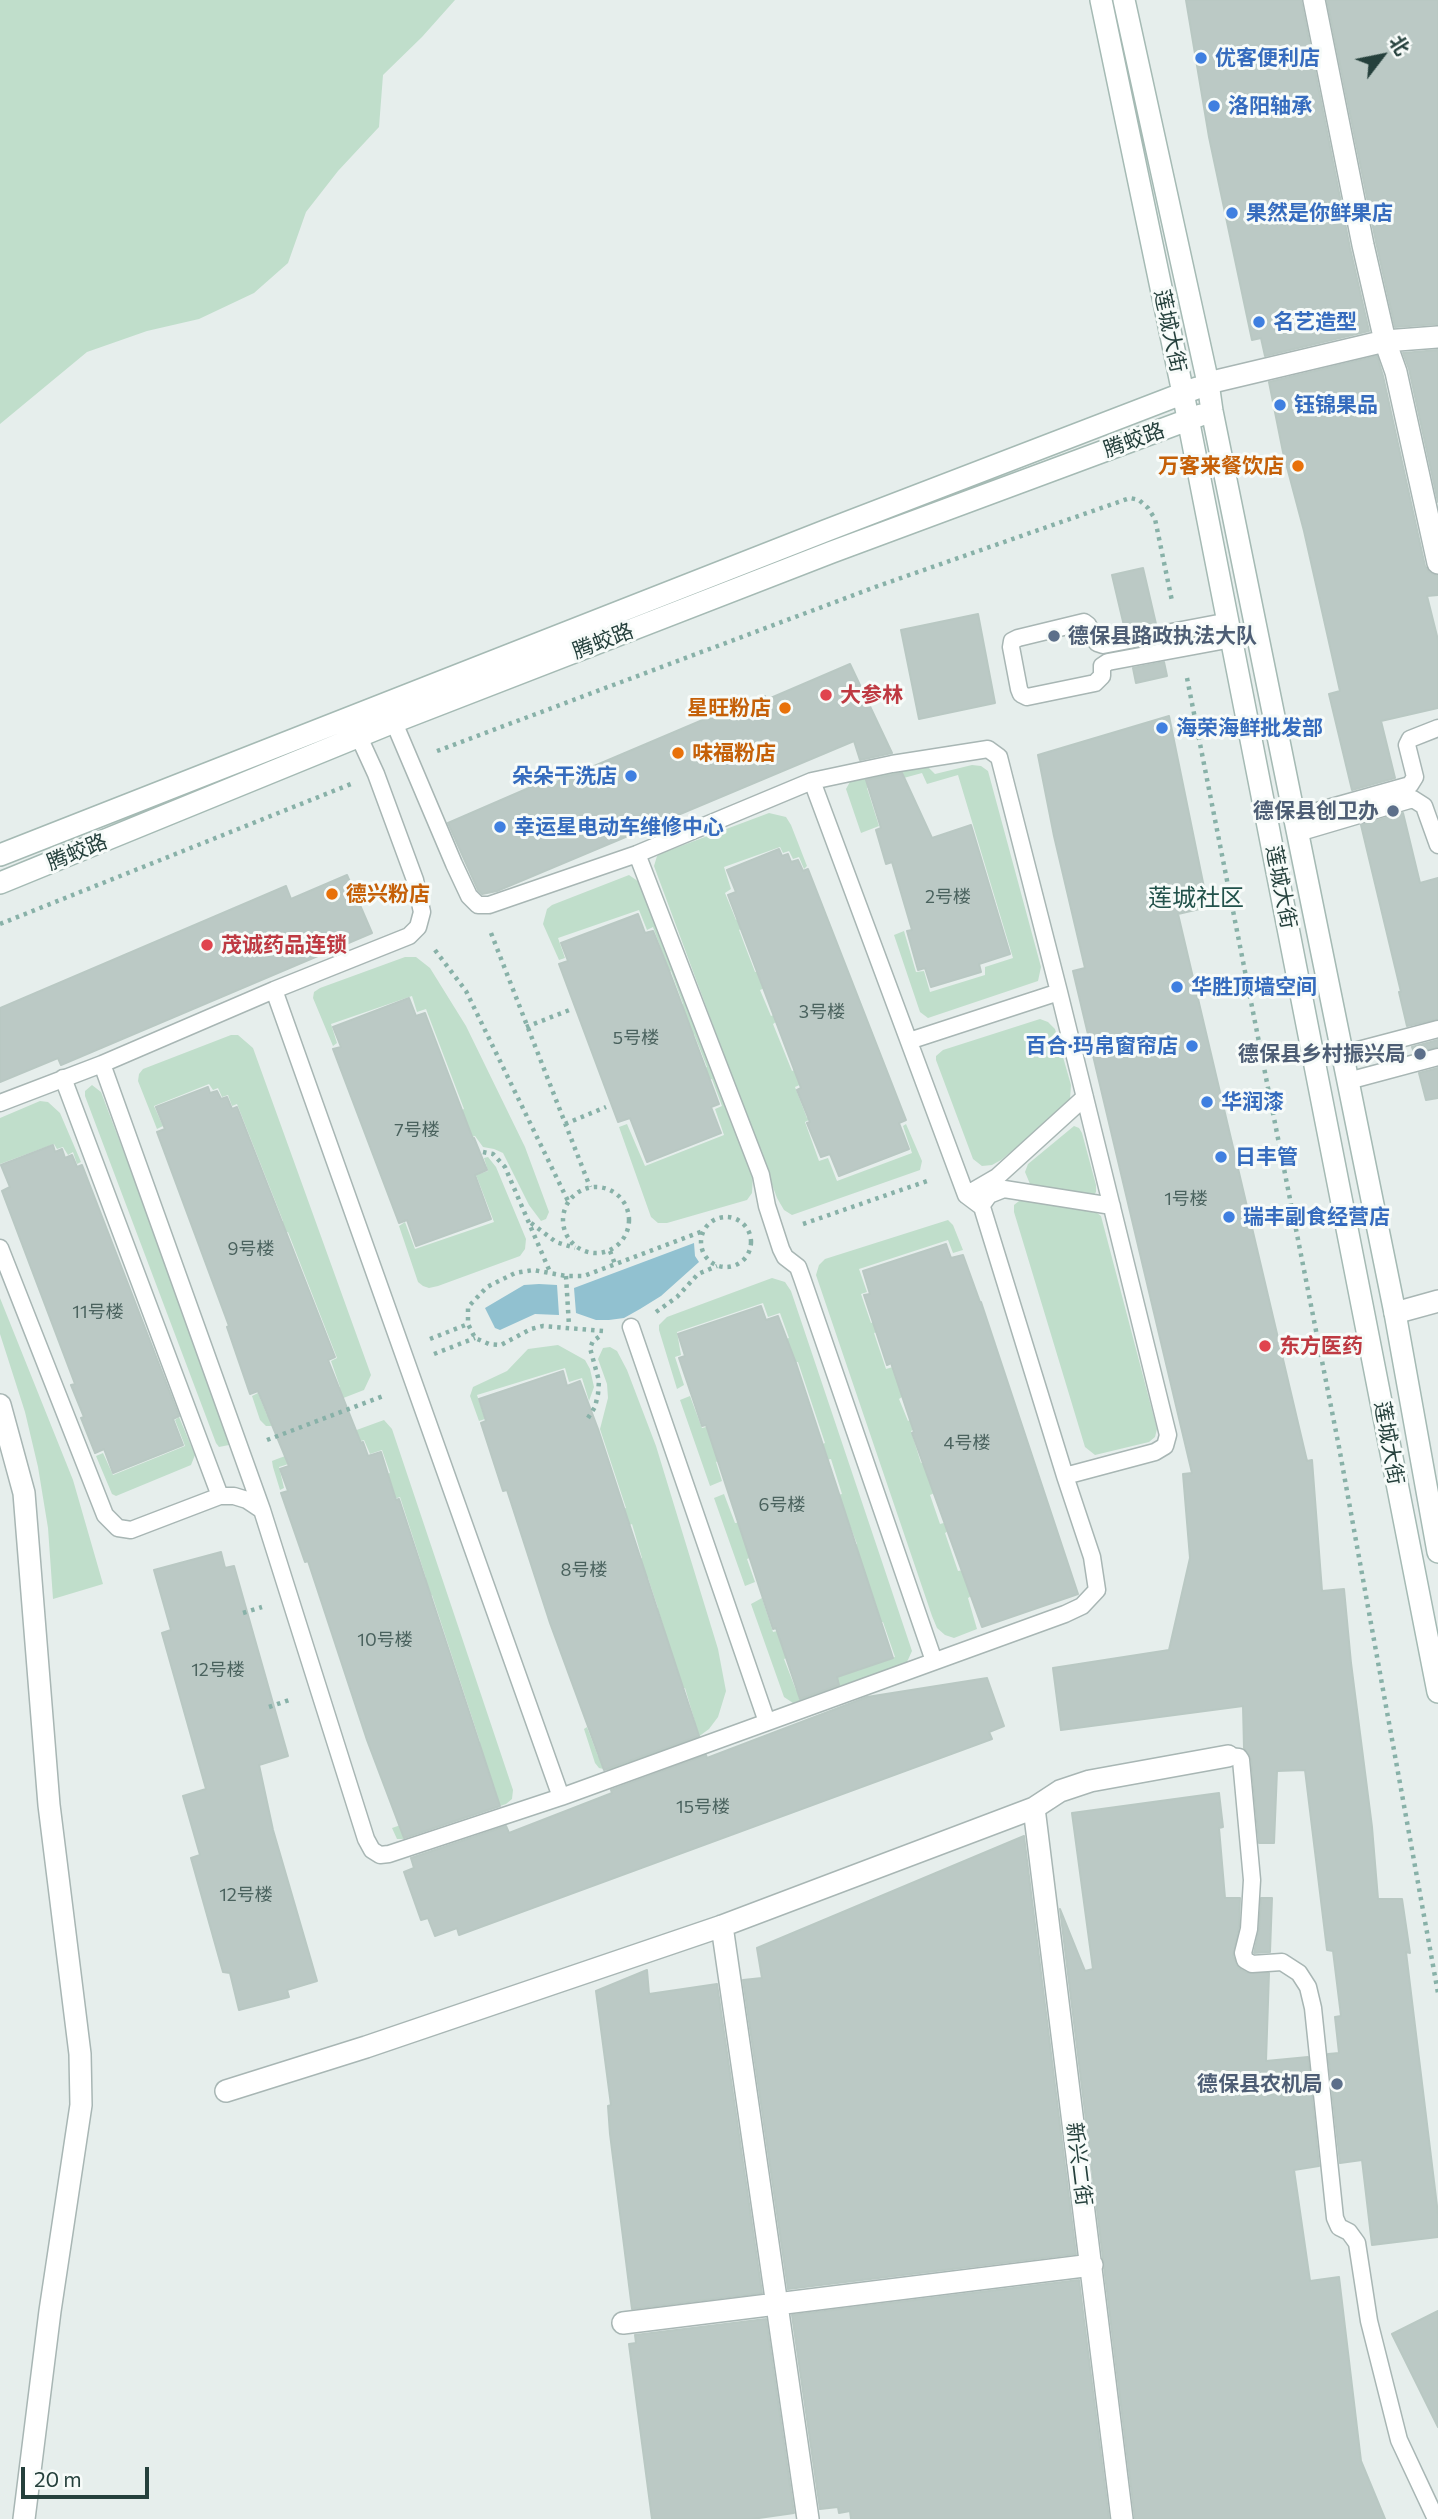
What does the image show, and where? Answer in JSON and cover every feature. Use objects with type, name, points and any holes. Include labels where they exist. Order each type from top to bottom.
[{"type":"main road","name":"莲城大街","points":[[1101,0],[1184,393],[1438,1692]]},
{"type":"main road","name":"莲城大街","points":[[1124,0],[1208,383],[1395,1313],[1438,1552]]},
{"type":"main road","points":[[1314,0],[1384,341],[1396,373],[1438,563]]},
{"type":"main road","name":"腾蛟路","points":[[0,883],[389,712],[1208,383],[1384,341],[1438,337]]},
{"type":"main road","name":"腾蛟路","points":[[389,712],[1212,411]]},
{"type":"main road","name":"腾蛟路","points":[[0,855],[354,727]]},
{"type":"main road","points":[[1395,1313],[1438,1301]]},
{"type":"main road","points":[[0,1405],[24,1493],[49,1805],[81,2067],[81,2105],[50,2311],[24,2519]]},
{"type":"main road","points":[[226,2091],[722,1926],[1034,1808],[1060,1791],[1090,1781],[1228,1756]]},
{"type":"main road","name":"新兴二街","points":[[1034,1808],[1122,2519]]},
{"type":"main road","points":[[722,1926],[808,2519]]},
{"type":"main road","points":[[623,2323],[1092,2265]]},
{"type":"lane","points":[[1084,622],[1097,643],[1103,645],[1230,630],[1108,662],[1102,666],[1101,676],[1095,683],[1027,697],[1021,694],[1019,689],[1012,647],[1012,641],[1018,638],[1084,622]]},
{"type":"lane","points":[[389,712],[470,896],[478,905],[489,905],[637,854],[812,781],[892,764],[988,749],[999,757],[1004,768],[1168,1435],[1165,1446],[1155,1452],[1065,1476]]},
{"type":"lane","points":[[0,1103],[102,1064],[274,990],[409,936],[418,927],[422,912],[415,880],[376,774],[354,727]]},
{"type":"lane","points":[[1297,825],[1410,785],[1415,777],[1407,745],[1410,739],[1438,728]]},
{"type":"lane","points":[[102,1064],[262,1510],[366,1839],[372,1850],[380,1855],[561,1797],[1065,1614],[1082,1606],[1097,1590],[1093,1557],[1065,1476],[982,1206],[966,1195],[812,781]]},
{"type":"lane","points":[[1297,825],[1413,799],[1424,806],[1438,845]]},
{"type":"lane","points":[[637,854],[761,1175],[767,1206],[785,1257],[798,1267],[934,1661]]},
{"type":"lane","points":[[274,990],[561,1797]]},
{"type":"lane","points":[[909,1041],[1059,992]]},
{"type":"lane","points":[[1343,1054],[1438,1029]]},
{"type":"lane","points":[[1348,1081],[1438,1057]]},
{"type":"lane","points":[[63,1078],[220,1496]]},
{"type":"lane","points":[[966,1195],[997,1177],[1085,1097]]},
{"type":"lane","points":[[982,1206],[989,1195],[1004,1189],[1112,1206]]},
{"type":"lane","points":[[0,1248],[105,1515],[118,1528],[131,1530],[220,1496],[247,1500],[262,1510]]},
{"type":"lane","points":[[624,1329],[767,1722]]},
{"type":"lane","points":[[1228,1756],[1239,1757],[1241,1760],[1252,1880],[1245,1960],[1252,1964],[1282,1962],[1299,1973],[1308,1987],[1313,2008],[1335,2218],[1339,2227],[1349,2232],[1357,2243],[1370,2321],[1399,2440],[1436,2519]]},
{"type":"path","points":[[489,905],[486,919],[590,1187]]},
{"type":"path","points":[[418,927],[466,991],[568,1201]]},
{"type":"path","points":[[526,1027],[572,1009]]},
{"type":"path","points":[[565,1124],[606,1107]]},
{"type":"path","points":[[483,1152],[500,1159],[551,1272]]},
{"type":"path","points":[[776,1233],[958,1171]]},
{"type":"path","points":[[530,1223],[556,1241],[589,1253],[610,1251],[619,1245],[625,1236],[629,1215],[619,1196],[609,1190],[590,1187],[576,1192],[568,1201],[564,1210],[565,1234],[579,1249]]},
{"type":"path","points":[[475,1338],[468,1324],[468,1307],[487,1287],[515,1273],[533,1270],[566,1276],[584,1276],[703,1231],[715,1219],[723,1216],[740,1220],[751,1234],[752,1242],[747,1258],[733,1267],[717,1266],[698,1274],[665,1307],[624,1329],[600,1335],[593,1341],[590,1348],[599,1381],[595,1407],[588,1418]]},
{"type":"path","points":[[703,1231],[701,1240],[705,1256],[717,1266]]},
{"type":"path","points":[[610,1251],[615,1264]]},
{"type":"path","points":[[566,1276],[569,1326]]},
{"type":"path","points":[[405,1357],[468,1324]]},
{"type":"path","points":[[405,1357],[475,1338],[500,1345],[542,1326],[624,1329]]},
{"type":"path","points":[[240,1450],[415,1384]]},
{"type":"green space","points":[[0,0],[455,0],[383,75],[379,127],[338,171],[306,212],[288,263],[254,293],[199,319],[147,331],[87,352],[0,424]]},
{"type":"green space","points":[[925,764],[935,774],[972,765],[981,766],[988,771],[1041,967],[1038,981],[928,1018],[920,1012],[894,935],[904,931],[916,972],[924,971],[930,992],[985,975],[985,967],[1013,958],[958,775],[927,784],[922,773],[867,788],[879,826],[861,833],[846,789],[851,780]]},
{"type":"green space","points":[[769,813],[786,817],[807,866],[804,869],[799,857],[793,859],[789,851],[783,853],[780,847],[724,867],[731,889],[725,893],[736,920],[743,918],[746,926],[739,930],[755,972],[761,971],[767,987],[760,990],[771,1016],[779,1013],[780,1019],[773,1024],[792,1071],[798,1069],[804,1083],[795,1087],[807,1118],[815,1115],[805,1122],[819,1161],[828,1158],[837,1181],[912,1153],[903,1126],[906,1124],[922,1161],[920,1170],[792,1215],[784,1210],[777,1198],[654,866],[657,856],[662,853]]},
{"type":"green space","points":[[629,875],[642,884],[753,1175],[752,1193],[747,1200],[667,1223],[658,1223],[651,1217],[619,1127],[627,1124],[645,1166],[724,1135],[715,1109],[722,1106],[712,1079],[705,1081],[700,1070],[707,1067],[694,1034],[687,1035],[676,1008],[683,1004],[671,971],[664,973],[661,963],[665,960],[653,927],[647,930],[639,910],[558,938],[565,958],[559,960],[543,924],[547,909],[552,905]]},
{"type":"green space","points":[[405,957],[416,957],[430,968],[466,1026],[525,1147],[549,1212],[546,1219],[541,1221],[529,1205],[503,1153],[483,1147],[475,1136],[466,1139],[456,1112],[464,1109],[426,1009],[417,1012],[412,996],[331,1024],[337,1043],[333,1046],[313,998],[314,992]]},
{"type":"green space","points":[[1040,1019],[1055,1029],[1071,1085],[1070,1099],[1064,1108],[1001,1160],[982,1166],[973,1159],[936,1056],[943,1050]]},
{"type":"green space","points":[[231,1035],[238,1035],[253,1048],[371,1375],[364,1390],[271,1426],[266,1426],[260,1420],[252,1396],[258,1393],[267,1415],[340,1387],[331,1361],[337,1358],[288,1232],[277,1236],[274,1225],[283,1221],[237,1104],[232,1106],[228,1095],[222,1097],[218,1088],[213,1090],[209,1084],[154,1106],[163,1126],[157,1129],[138,1081],[143,1069]]},
{"type":"green space","points":[[92,1085],[101,1092],[231,1434],[229,1445],[219,1447],[216,1443],[85,1096],[85,1091]]},
{"type":"green space","points":[[40,1101],[48,1102],[60,1113],[81,1162],[77,1164],[73,1152],[68,1155],[63,1147],[57,1149],[54,1144],[0,1164],[0,1118]]},
{"type":"green space","points":[[1074,1126],[1082,1133],[1096,1185],[1093,1196],[1030,1184],[1025,1172],[1028,1164]]},
{"type":"green space","points":[[488,1157],[496,1167],[526,1239],[525,1249],[520,1256],[438,1286],[423,1286],[418,1282],[399,1226],[405,1222],[415,1249],[494,1222],[476,1175],[488,1171],[484,1158]]},
{"type":"green space","points":[[1019,1201],[1097,1213],[1101,1216],[1157,1429],[1155,1437],[1149,1442],[1095,1455],[1085,1447],[1014,1212],[1014,1205]]},
{"type":"green space","points":[[948,1220],[953,1225],[963,1250],[953,1253],[948,1240],[859,1269],[867,1292],[861,1294],[871,1323],[877,1321],[881,1331],[874,1333],[886,1369],[896,1366],[905,1395],[899,1399],[908,1421],[913,1418],[916,1428],[911,1431],[921,1463],[926,1462],[937,1492],[930,1495],[940,1524],[947,1522],[950,1530],[945,1533],[958,1571],[964,1570],[973,1595],[968,1598],[977,1629],[954,1638],[937,1628],[932,1616],[816,1275],[819,1265],[825,1259]]},
{"type":"green space","points":[[772,1278],[785,1282],[791,1291],[912,1651],[907,1662],[793,1703],[784,1697],[751,1604],[762,1598],[773,1632],[781,1630],[789,1657],[784,1659],[796,1690],[895,1657],[883,1622],[876,1623],[877,1608],[857,1549],[848,1546],[857,1544],[845,1513],[834,1496],[842,1494],[831,1459],[820,1461],[816,1447],[825,1443],[798,1362],[787,1363],[780,1341],[789,1338],[780,1313],[768,1317],[763,1303],[677,1332],[681,1355],[675,1357],[684,1385],[677,1389],[659,1330],[659,1325],[667,1317]]},
{"type":"green space","points":[[0,1298],[73,1480],[103,1584],[53,1599],[48,1528],[38,1467],[25,1412],[0,1334]]},
{"type":"green space","points":[[558,1345],[585,1360],[590,1369],[594,1387],[589,1401],[582,1378],[569,1382],[565,1368],[477,1395],[485,1419],[479,1421],[470,1396],[473,1387],[507,1371],[528,1349]]},
{"type":"green space","points":[[610,1347],[617,1351],[627,1370],[656,1446],[718,1649],[726,1691],[718,1717],[709,1729],[694,1740],[608,1770],[599,1768],[595,1763],[584,1729],[587,1727],[598,1756],[695,1722],[685,1688],[678,1690],[678,1672],[659,1613],[650,1611],[658,1608],[648,1578],[640,1581],[635,1561],[642,1558],[632,1524],[622,1528],[616,1511],[626,1508],[600,1429],[608,1398],[607,1384],[598,1359],[603,1348]]},
{"type":"green space","points":[[690,1396],[702,1428],[710,1426],[723,1459],[716,1462],[722,1481],[710,1486],[680,1400]]},
{"type":"green space","points":[[179,1417],[195,1455],[191,1465],[116,1496],[112,1494],[96,1456],[103,1453],[113,1475],[185,1446],[175,1420]]},
{"type":"green space","points":[[384,1420],[392,1429],[513,1790],[512,1799],[506,1804],[403,1839],[397,1839],[392,1828],[496,1792],[484,1758],[474,1745],[480,1742],[432,1595],[422,1597],[417,1582],[426,1578],[400,1497],[388,1501],[381,1476],[390,1473],[382,1450],[370,1454],[364,1440],[279,1467],[284,1488],[280,1490],[272,1461]]},
{"type":"green space","points":[[724,1494],[735,1523],[742,1522],[755,1556],[747,1559],[755,1582],[745,1586],[714,1498]]},
{"type":"water","points":[[694,1243],[695,1256],[699,1262],[661,1296],[640,1309],[624,1318],[609,1320],[596,1320],[576,1313],[574,1288]]},
{"type":"water","points":[[524,1285],[557,1285],[559,1315],[535,1314],[500,1330],[495,1328],[485,1308]]},
{"type":"building","points":[[1186,0],[1301,0],[1369,331],[1265,356],[1261,338],[1252,340],[1209,137]]},
{"type":"building","points":[[1327,0],[1438,0],[1438,324],[1395,327]]},
{"type":"building","points":[[1438,350],[1438,502],[1409,369],[1403,353]]},
{"type":"building","points":[[1377,356],[1425,566],[1429,572],[1438,576],[1438,595],[1427,596],[1438,640],[1438,708],[1381,721],[1395,778],[1352,790],[1329,694],[1340,691],[1269,382]]},
{"type":"building","points":[[1143,568],[1156,624],[1125,630],[1112,575]]},
{"type":"building","points":[[978,614],[995,703],[919,719],[901,630]]},
{"type":"building","points":[[1164,662],[1167,676],[1136,683],[1133,668]]},
{"type":"building","points":[[850,664],[892,753],[860,760],[854,741],[497,891],[482,894],[478,890],[448,823],[538,784],[540,789],[712,716],[765,696],[766,700]]},
{"type":"building","points":[[1169,716],[1208,907],[1178,914],[1307,1461],[1312,1460],[1322,1591],[1344,1589],[1378,1899],[1402,1899],[1410,1953],[1406,1952],[1438,2214],[1438,2237],[1372,2245],[1362,2160],[1340,2163],[1328,2054],[1339,2053],[1335,2017],[1341,2016],[1333,1951],[1327,1950],[1305,1770],[1277,1771],[1274,1843],[1259,1843],[1251,1759],[1244,1748],[1243,1706],[1061,1730],[1053,1668],[1169,1650],[1190,1558],[1183,1474],[1192,1473],[1073,971],[1085,968],[1038,755]]},
{"type":"building","points":[[902,773],[932,838],[971,825],[1010,954],[979,964],[981,972],[931,987],[925,968],[918,970],[907,931],[912,930],[892,862],[886,864],[876,830],[881,828],[866,780]]},
{"type":"building","points":[[1403,813],[1420,883],[1438,878],[1438,1019],[1407,1026],[1361,825]]},
{"type":"building","points":[[779,849],[782,856],[788,854],[791,862],[798,860],[803,871],[808,869],[906,1120],[899,1123],[909,1149],[839,1176],[830,1154],[821,1157],[807,1123],[810,1122],[797,1090],[801,1088],[728,895],[736,892],[727,870]]},
{"type":"building","points":[[347,875],[372,933],[61,1065],[58,1058],[0,1082],[0,1008],[286,886],[291,899]]},
{"type":"building","points":[[638,914],[645,933],[653,931],[670,973],[719,1104],[711,1107],[721,1133],[647,1162],[630,1118],[618,1122],[559,964],[568,961],[561,943]]},
{"type":"building","points":[[409,998],[416,1016],[425,1013],[487,1170],[475,1175],[491,1219],[416,1246],[407,1220],[399,1223],[333,1049],[341,1047],[333,1027]]},
{"type":"building","points":[[1438,1040],[1438,1047],[1414,1053],[1412,1047]]},
{"type":"building","points":[[1438,1068],[1438,1098],[1426,1100],[1419,1073]]},
{"type":"building","points":[[208,1087],[210,1093],[217,1091],[221,1099],[227,1097],[232,1109],[237,1107],[335,1357],[328,1360],[361,1443],[363,1442],[368,1456],[381,1452],[500,1806],[404,1838],[367,1740],[308,1561],[305,1562],[281,1493],[288,1491],[280,1469],[289,1466],[258,1391],[250,1394],[227,1327],[229,1326],[157,1132],[165,1129],[156,1107]]},
{"type":"building","points":[[53,1145],[55,1152],[62,1149],[65,1158],[72,1155],[77,1167],[82,1165],[179,1416],[173,1419],[183,1445],[113,1473],[104,1449],[95,1453],[81,1418],[84,1417],[71,1385],[75,1384],[2,1191],[10,1187],[1,1165]]},
{"type":"building","points":[[946,1244],[951,1258],[963,1255],[981,1302],[1078,1594],[982,1627],[912,1433],[914,1432],[891,1363],[887,1365],[864,1295],[870,1294],[863,1271]]},
{"type":"building","points":[[761,1306],[766,1320],[778,1316],[796,1363],[893,1658],[837,1677],[839,1685],[800,1699],[776,1628],[773,1629],[706,1425],[702,1426],[679,1358],[685,1356],[678,1334]]},
{"type":"building","points":[[563,1371],[567,1386],[580,1381],[598,1429],[699,1736],[604,1770],[550,1623],[507,1490],[503,1491],[481,1423],[486,1421],[479,1399]]},
{"type":"building","points":[[221,1552],[225,1568],[234,1566],[288,1756],[259,1765],[273,1830],[317,1981],[287,1990],[289,1997],[239,2010],[230,1973],[223,1972],[191,1858],[200,1855],[183,1796],[206,1789],[162,1633],[171,1630],[154,1570]]},
{"type":"building","points":[[987,1678],[1004,1726],[989,1732],[992,1739],[459,1935],[457,1928],[435,1936],[428,1918],[421,1920],[404,1872],[414,1868],[411,1858],[506,1826],[509,1833],[612,1793],[611,1790],[706,1755],[707,1758],[867,1697]]},
{"type":"building","points":[[1219,1793],[1225,1898],[1240,1898],[1239,1927],[1233,1956],[1239,1968],[1247,1973],[1269,1973],[1266,2061],[1308,2057],[1319,2166],[1294,2170],[1310,2281],[1339,2277],[1361,2461],[1385,2519],[1135,2519],[1060,1909],[1085,1971],[1093,1969],[1072,1813]]},
{"type":"building","points":[[1024,1836],[1076,2254],[788,2289],[743,1980],[762,1978],[757,1948]]},
{"type":"building","points":[[1261,1898],[1272,1898],[1270,1952],[1254,1953],[1259,1930]]},
{"type":"building","points":[[647,1970],[649,1994],[717,1984],[762,2293],[632,2309],[610,2134],[608,2106],[611,2105],[596,1991]]},
{"type":"building","points":[[1079,2280],[1109,2519],[851,2519],[850,2511],[839,2513],[838,2507],[820,2509],[792,2315]]},
{"type":"building","points":[[1438,2311],[1438,2427],[1392,2334]]},
{"type":"building","points":[[766,2319],[794,2513],[752,2519],[652,2519],[629,2344],[636,2343],[635,2335]]},
{"type":"place","name":"优客便利店","points":[[1201,58]]},
{"type":"place","name":"洛阳轴承","points":[[1214,106]]},
{"type":"place","name":"果然是你鲜果店","points":[[1232,213]]},
{"type":"place","name":"名艺造型","points":[[1259,322]]},
{"type":"place","name":"钰锦果品","points":[[1280,405]]},
{"type":"place","name":"万客来餐饮店","points":[[1298,466]]},
{"type":"place","name":"德保县路政执法大队","points":[[1054,636]]},
{"type":"place","name":"大参林","points":[[826,695]]},
{"type":"place","name":"星旺粉店","points":[[785,708]]},
{"type":"place","name":"海荣海鲜批发部","points":[[1162,728]]},
{"type":"place","name":"味福粉店","points":[[678,753]]},
{"type":"place","name":"朵朵干洗店","points":[[631,776]]},
{"type":"place","name":"德保县创卫办","points":[[1393,811]]},
{"type":"place","name":"幸运星电动车维修中心","points":[[500,827]]},
{"type":"place","name":"德兴粉店","points":[[332,894]]},
{"type":"place","name":"茂诚药品连锁","points":[[207,945]]},
{"type":"place","name":"华胜顶墙空间","points":[[1177,987]]},
{"type":"place","name":"百合·玛帛窗帘店","points":[[1192,1046]]},
{"type":"place","name":"德保县乡村振兴局","points":[[1420,1054]]},
{"type":"place","name":"华润漆","points":[[1207,1102]]},
{"type":"place","name":"日丰管","points":[[1221,1157]]},
{"type":"place","name":"瑞丰副食经营店","points":[[1229,1217]]},
{"type":"place","name":"东方医药","points":[[1265,1346]]},
{"type":"place","name":"德保县农机局","points":[[1337,2084]]},
{"type":"district","name":"莲城社区","points":[[1196,898]]}]
